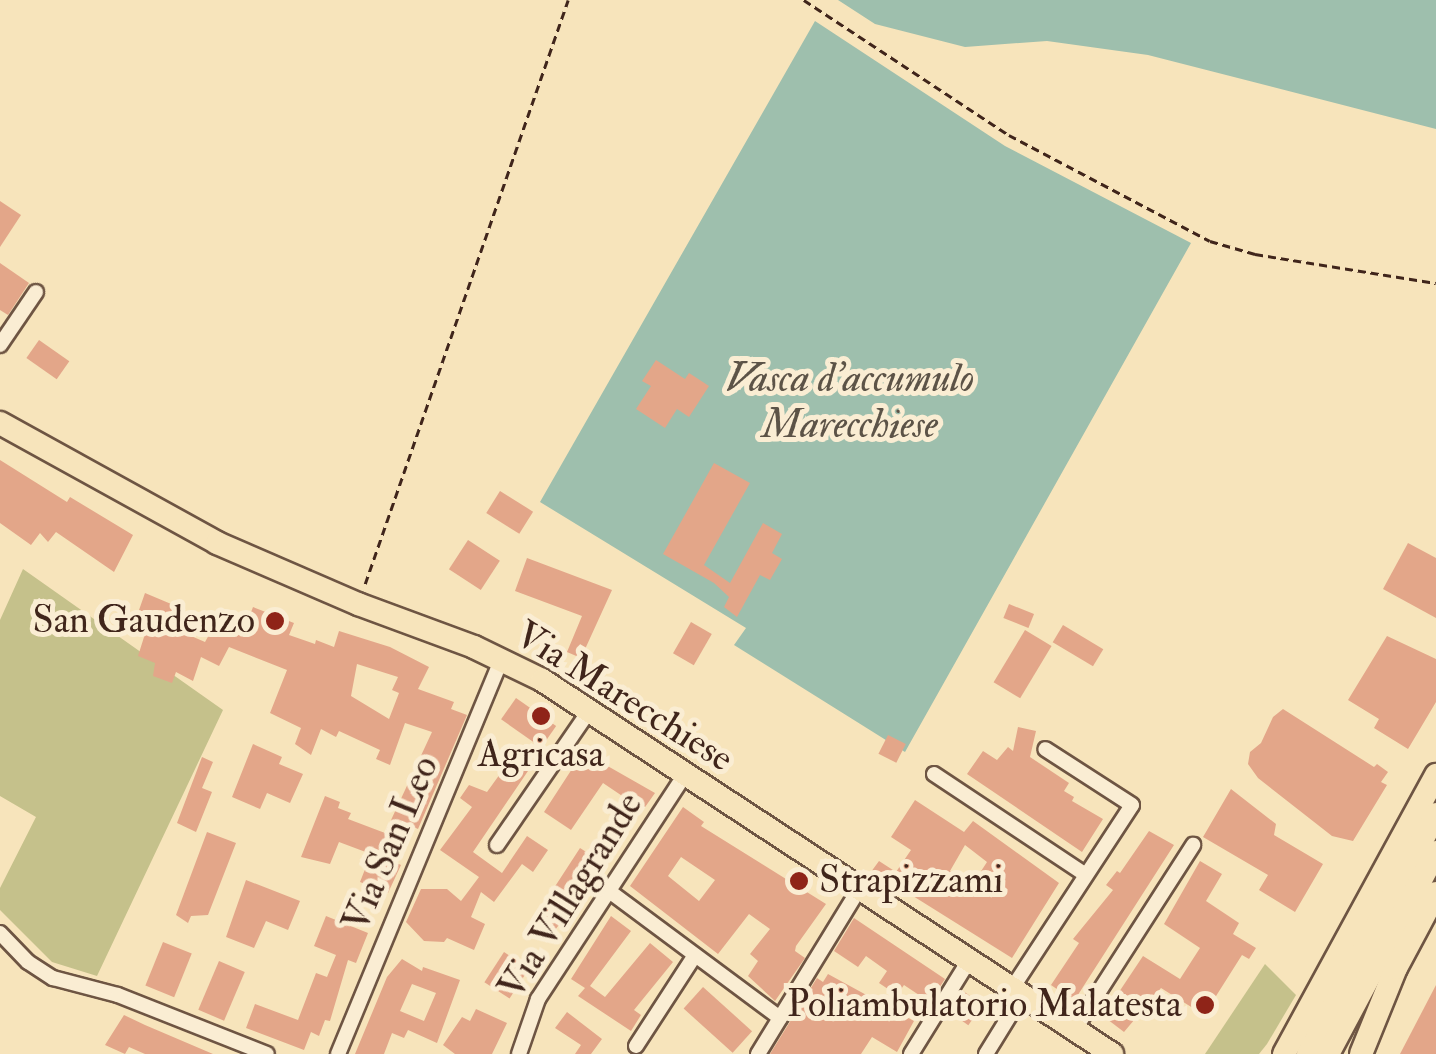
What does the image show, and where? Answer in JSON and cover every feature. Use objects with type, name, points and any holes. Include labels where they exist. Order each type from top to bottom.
[{"type":"main road","name":"Via Marecchiese","points":[[0,409],[8,426],[217,543],[358,604],[502,659],[589,711],[858,891],[1093,1041],[1124,1054]]},
{"type":"main road","points":[[1284,1054],[1436,775]]},
{"type":"main road","points":[[1308,1054],[1433,820]]},
{"type":"main road","points":[[1328,1054],[1436,852]]},
{"type":"main road","points":[[1361,1054],[1396,968],[1436,893]]},
{"type":"main road","points":[[1270,1054],[1360,916]]},
{"type":"street","points":[[0,345],[36,292]]},
{"type":"street","name":"Via San Leo","points":[[338,1054],[502,659]]},
{"type":"street","points":[[497,845],[589,711]]},
{"type":"street","points":[[986,1054],[1086,875],[1132,805],[1045,749]]},
{"type":"street","name":"Via Villagrande","points":[[520,1054],[538,998],[685,774]]},
{"type":"street","points":[[934,774],[1086,875]]},
{"type":"street","points":[[1093,1041],[1194,846]]},
{"type":"street","points":[[758,1054],[858,891]]},
{"type":"street","points":[[609,892],[780,1018]]},
{"type":"street","points":[[0,933],[28,962],[53,978],[118,994],[267,1054]]},
{"type":"street","points":[[636,1046],[695,955]]},
{"type":"street","points":[[911,1054],[970,959]]},
{"type":"path","points":[[358,604],[568,0]]},
{"type":"path","points":[[804,0],[1009,136],[1210,241],[1255,254],[1436,283]]},
{"type":"shaded area","points":[[23,569],[223,710],[97,976],[52,962],[0,910],[0,888],[36,817],[0,796],[0,620]]},
{"type":"shaded area","points":[[1265,964],[1296,995],[1267,1044],[1259,1054],[1205,1054]]},
{"type":"water","points":[[838,0],[1436,0],[1436,129],[1148,55],[1047,41],[965,47],[875,24]]},
{"type":"water","name":"Vasca d'accumulo Marecchiese","points":[[815,21],[1005,146],[1191,243],[905,752],[734,645],[746,628],[540,502]]},
{"type":"building","points":[[0,201],[21,215],[0,247]]},
{"type":"building","points":[[0,263],[29,283],[8,315],[0,310]]},
{"type":"building","points":[[39,340],[69,361],[57,379],[26,358]]},
{"type":"building","points":[[656,360],[685,379],[689,373],[709,386],[689,417],[677,409],[665,428],[636,409],[651,386],[642,381]]},
{"type":"building","points":[[0,460],[67,502],[70,497],[133,535],[114,572],[56,532],[48,542],[40,533],[31,545],[0,523]]},
{"type":"building","points":[[714,463],[750,483],[704,565],[730,583],[763,523],[782,534],[772,553],[782,559],[770,580],[760,575],[737,617],[724,607],[729,597],[714,583],[663,554]]},
{"type":"building","points":[[500,491],[533,512],[519,534],[486,513]]},
{"type":"building","points":[[468,540],[500,561],[481,590],[449,569]]},
{"type":"building","points":[[1408,543],[1436,558],[1436,618],[1383,589]]},
{"type":"building","points":[[527,558],[612,590],[581,658],[567,652],[582,616],[515,591]]},
{"type":"building","points":[[145,593],[183,609],[175,629],[205,642],[223,610],[247,623],[253,607],[294,623],[289,635],[315,644],[316,640],[334,647],[339,631],[390,647],[429,667],[418,689],[454,702],[451,709],[467,715],[418,829],[407,824],[392,861],[401,865],[388,893],[360,882],[371,854],[339,842],[330,864],[301,857],[325,796],[340,802],[338,808],[351,813],[348,819],[385,833],[432,732],[405,723],[390,765],[376,759],[380,750],[339,731],[336,737],[321,729],[311,755],[295,744],[301,728],[270,713],[287,670],[229,647],[219,666],[201,657],[193,681],[176,672],[172,683],[153,676],[155,663],[138,656],[151,615],[139,610]],"holes":[[[357,664],[398,677],[392,690],[399,693],[389,719],[351,696]]]},
{"type":"building","points":[[1009,604],[1034,614],[1028,628],[1003,618]]},
{"type":"building","points":[[691,622],[712,634],[694,665],[673,653]]},
{"type":"building","points":[[1063,625],[1103,649],[1093,666],[1053,642]]},
{"type":"building","points":[[1025,630],[1052,646],[1020,698],[994,682]]},
{"type":"building","points":[[1387,636],[1436,659],[1436,702],[1408,749],[1374,728],[1379,719],[1348,700]]},
{"type":"building","points":[[516,698],[556,726],[541,747],[501,719]]},
{"type":"building","points":[[1283,709],[1388,772],[1381,782],[1387,785],[1353,841],[1332,836],[1258,778],[1248,764],[1250,752],[1261,743],[1273,717]]},
{"type":"building","points":[[1018,727],[1036,731],[1030,757],[1069,783],[1064,791],[1074,797],[1072,801],[1103,819],[1082,852],[967,774],[983,751],[997,760],[1008,747],[1013,751]]},
{"type":"building","points":[[888,735],[906,744],[896,763],[878,754]]},
{"type":"building","points":[[253,744],[282,757],[279,764],[303,774],[290,803],[267,793],[260,809],[232,797]]},
{"type":"building","points":[[583,752],[655,793],[643,810],[603,783],[571,830],[544,812]]},
{"type":"building","points":[[513,756],[530,768],[473,852],[502,873],[527,836],[548,850],[533,872],[522,864],[494,902],[481,892],[471,917],[485,924],[474,950],[447,938],[444,942],[424,941],[406,922],[421,889],[447,889],[461,901],[479,877],[440,850],[472,807],[460,798],[469,785],[487,792]]},
{"type":"building","points":[[202,757],[213,762],[202,788],[212,792],[196,832],[177,823]]},
{"type":"building","points":[[1231,789],[1276,824],[1274,835],[1323,864],[1295,912],[1259,890],[1268,875],[1203,837]]},
{"type":"building","points":[[915,800],[964,832],[973,821],[1059,883],[1012,958],[905,891],[890,884],[887,889],[868,876],[879,861],[896,872],[911,850],[891,837]],"holes":[[[965,845],[987,862],[972,885],[950,871]]]},
{"type":"building","points":[[683,807],[704,822],[701,826],[826,904],[796,946],[795,951],[805,958],[775,1001],[748,976],[758,961],[750,954],[770,929],[749,914],[718,954],[630,886]],"holes":[[[681,857],[715,880],[699,901],[668,876]]]},
{"type":"building","points":[[1149,831],[1174,845],[1074,1001],[1051,985],[1079,943],[1073,939],[1113,890],[1106,885],[1117,871],[1120,873]]},
{"type":"building","points":[[207,832],[236,843],[208,915],[191,916],[188,923],[176,915]]},
{"type":"building","points":[[580,848],[605,864],[549,938],[532,926],[559,891],[554,888]]},
{"type":"building","points":[[1200,861],[1222,874],[1206,901],[1239,923],[1233,934],[1256,948],[1249,959],[1242,955],[1204,1015],[1161,988],[1124,1032],[1103,1016],[1143,956],[1180,979],[1200,948],[1164,924]]},
{"type":"building","points":[[246,880],[300,901],[288,930],[266,921],[254,948],[226,937]]},
{"type":"building","points":[[326,916],[368,933],[356,963],[348,960],[330,1021],[325,1020],[319,1036],[311,1032],[304,1050],[246,1028],[255,1004],[298,1020],[316,973],[327,977],[336,955],[314,946]]},
{"type":"building","points":[[611,916],[631,931],[590,986],[605,997],[650,943],[673,962],[634,1010],[641,1015],[631,1031],[578,996],[585,988],[571,979]]},
{"type":"building","points":[[854,918],[945,979],[937,991],[933,988],[925,999],[904,985],[897,995],[879,983],[887,971],[866,956],[858,967],[834,951]]},
{"type":"building","points":[[163,942],[192,954],[174,997],[145,986]]},
{"type":"building","points":[[504,952],[529,968],[510,999],[484,982]]},
{"type":"building","points":[[402,959],[422,971],[423,967],[460,980],[437,1043],[408,1030],[404,1038],[392,1033],[384,1054],[355,1054],[387,977]],"holes":[[[412,984],[436,993],[424,1021],[400,1011]]]},
{"type":"building","points":[[219,961],[245,972],[224,1021],[198,1010]]},
{"type":"building","points":[[828,974],[914,1021],[897,1052],[872,1037],[861,1054],[770,1054],[817,978],[823,982]]},
{"type":"building","points":[[1436,985],[1436,1054],[1400,1054]]},
{"type":"building","points":[[703,987],[752,1031],[733,1053],[684,1009]]},
{"type":"building","points":[[963,991],[983,1005],[968,1025],[949,1011]]},
{"type":"building","points":[[476,1009],[507,1023],[492,1054],[455,1054],[443,1045],[462,1017],[470,1021]]},
{"type":"building","points":[[567,1012],[602,1039],[591,1054],[575,1054],[581,1045],[555,1028]]},
{"type":"building","points":[[124,1015],[213,1054],[145,1054],[129,1047],[125,1054],[105,1045]]},
{"type":"place","name":"San Gaudenzo","points":[[275,621]]},
{"type":"place","name":"Agricasa","points":[[541,716]]},
{"type":"place","name":"Strapizzami","points":[[799,881]]},
{"type":"place","name":"Poliambulatorio Malatesta","points":[[1205,1005]]}]
